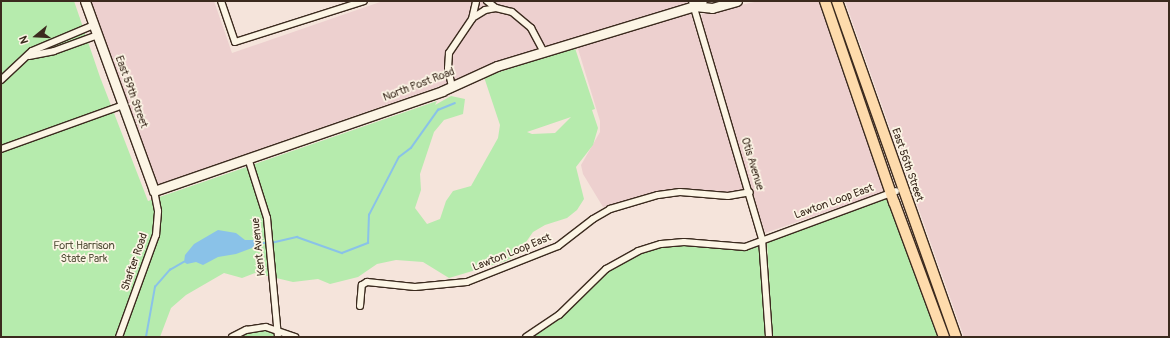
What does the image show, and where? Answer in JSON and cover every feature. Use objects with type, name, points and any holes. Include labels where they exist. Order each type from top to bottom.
[{"type":"main road","points":[[825,1],[894,192],[944,337]]},
{"type":"main road","name":"East 56th Street","points":[[837,1],[956,337]]},
{"type":"street","name":"East 59th Street","points":[[85,1],[154,191]]},
{"type":"street","points":[[221,1],[235,42],[348,4],[364,1]]},
{"type":"street","points":[[452,87],[448,68],[450,53],[472,19],[476,1]]},
{"type":"street","points":[[487,1],[496,8],[512,12],[531,28],[542,51]]},
{"type":"street","name":"North Post Road","points":[[154,191],[452,87],[486,70],[542,51],[696,3],[712,8],[736,1]]},
{"type":"street","name":"Otis Avenue","points":[[696,3],[762,239],[769,337]]},
{"type":"street","points":[[472,19],[485,10],[496,8]]},
{"type":"street","points":[[1,80],[29,56],[32,51],[94,26]]},
{"type":"street","points":[[29,56],[54,51],[98,35]]},
{"type":"street","points":[[1,149],[123,105]]},
{"type":"street","name":"Kent Avenue","points":[[248,158],[268,225],[278,337]]},
{"type":"street","name":"Shafter Road","points":[[119,337],[156,235],[158,211],[154,191]]},
{"type":"street","name":"Lawton Loop East","points":[[360,306],[362,285],[367,282],[415,287],[467,282],[558,246],[604,212],[644,199],[672,192],[728,196],[750,192]]},
{"type":"street","name":"Lawton Loop East","points":[[526,337],[559,315],[606,269],[638,251],[666,243],[690,242],[741,248],[762,239],[894,192]]},
{"type":"street","points":[[232,337],[250,330],[266,327],[295,337]]},
{"type":"shaded area","points":[[90,1],[214,1],[232,53],[383,1],[687,1],[745,191],[736,194],[667,192],[603,207],[583,174],[581,165],[600,132],[600,121],[575,39],[156,185]]},
{"type":"shaded area","points":[[759,1],[822,1],[887,191],[765,233],[701,21],[702,14]]},
{"type":"shaded area","points":[[845,1],[1169,1],[1169,337],[964,337]]},
{"type":"green space","name":"Fort Harrison State Park","points":[[1,1],[74,1],[100,77],[148,201],[437,101],[435,105],[451,96],[465,99],[463,114],[444,120],[434,132],[420,174],[421,190],[415,208],[427,224],[440,219],[446,201],[453,191],[471,186],[498,138],[500,125],[484,77],[575,48],[595,109],[592,110],[598,128],[593,145],[576,167],[584,199],[577,210],[567,218],[545,225],[533,232],[517,255],[506,261],[449,278],[423,262],[396,260],[377,264],[358,277],[330,284],[318,279],[293,282],[255,273],[242,278],[224,273],[186,295],[171,308],[160,337],[1,337]],"holes":[[[571,117],[555,133],[532,134],[527,132]]]},
{"type":"green space","points":[[884,198],[889,200],[941,337],[772,337],[767,241]]},
{"type":"green space","points":[[762,239],[769,337],[526,337],[537,331],[619,260],[666,243],[733,248]]},
{"type":"green space","points":[[266,327],[295,337],[232,337]]},
{"type":"water","points":[[218,230],[236,233],[245,240],[257,240],[260,245],[236,254],[218,257],[203,265],[196,262],[187,264],[184,262],[185,255],[194,244]]},
{"type":"waterway","points":[[271,243],[297,237],[342,253],[368,243],[369,215],[399,157],[411,148],[438,110],[455,103]]},
{"type":"waterway","points":[[260,243],[267,243]]},
{"type":"waterway","points":[[146,337],[155,287],[170,270],[184,262]]}]
